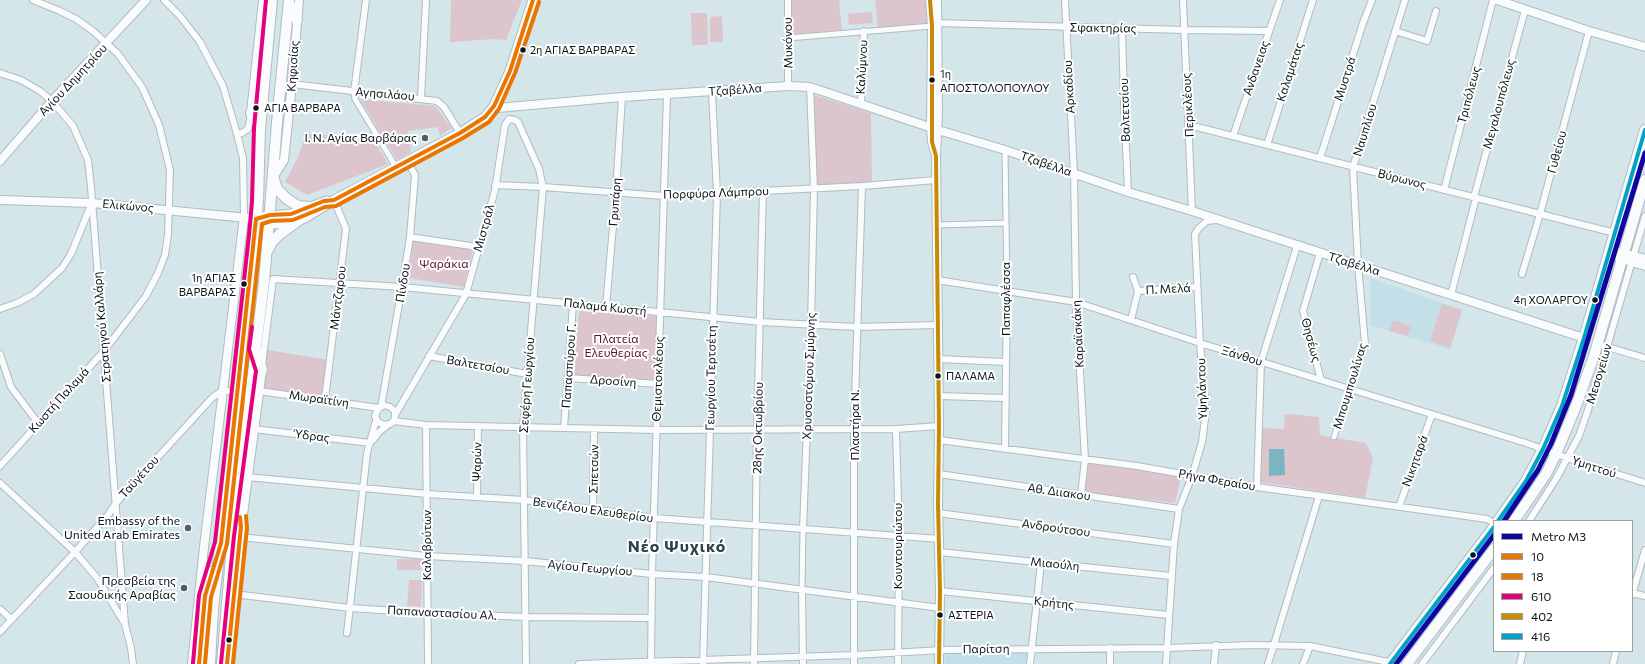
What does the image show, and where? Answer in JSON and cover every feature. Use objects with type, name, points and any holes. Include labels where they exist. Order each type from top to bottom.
[{"type":"main road","points":[[210,664],[213,609],[258,202],[260,129],[272,0]]},
{"type":"main road","points":[[292,0],[297,20]]},
{"type":"main road","name":"Κηφισίας","points":[[222,664],[231,552],[267,254],[278,110],[292,0]]},
{"type":"main road","points":[[267,254],[272,242],[298,221],[334,200],[460,133],[485,117],[494,106],[510,71],[533,0]]},
{"type":"main road","points":[[251,113],[260,129]]},
{"type":"main road","name":"Μεσογείων","points":[[1499,520],[1526,481],[1543,449],[1562,406],[1610,252],[1645,130]]},
{"type":"main road","points":[[274,176],[277,189],[287,199],[298,206],[310,207]]},
{"type":"main road","name":"Μεσογείων","points":[[1515,520],[1546,474],[1576,406],[1627,257],[1645,180]]},
{"type":"main road","points":[[256,219],[270,219],[291,214],[324,201],[334,200]]},
{"type":"main road","points":[[270,219],[284,224],[298,221]]},
{"type":"main road","points":[[1584,338],[1590,340],[1594,356]]},
{"type":"main road","points":[[256,349],[262,370]]},
{"type":"main road","points":[[238,488],[240,532]]},
{"type":"main road","points":[[1393,663],[1493,528]]},
{"type":"main road","points":[[205,596],[221,543]]},
{"type":"main road","points":[[1407,664],[1493,550]]},
{"type":"street","name":"Κωστή Παλαμά","points":[[0,466],[104,351],[146,296],[158,273],[165,255],[168,236],[170,170],[159,125],[151,104],[135,76],[118,54],[107,43],[76,19],[33,0]]},
{"type":"street","name":"Αγίου Δημητρίου","points":[[0,161],[52,101],[146,0]]},
{"type":"street","points":[[164,0],[180,16],[200,42],[223,86],[238,134],[244,172],[244,217],[192,664]]},
{"type":"street","points":[[238,134],[248,129],[251,113],[263,0]]},
{"type":"street","points":[[366,0],[354,92],[355,99],[396,167]]},
{"type":"street","points":[[421,98],[426,0]]},
{"type":"street","name":"Μυκόνου","points":[[788,0],[788,86]]},
{"type":"street","points":[[930,0],[935,24]]},
{"type":"street","points":[[937,0],[935,24],[935,129],[932,142],[936,156],[938,280],[938,513],[940,539],[939,664]]},
{"type":"street","name":"Αρκαδίου","points":[[1065,0],[1074,174]]},
{"type":"street","name":"Περικλέους","points":[[1184,0],[1192,211]]},
{"type":"street","name":"Ανδανειας","points":[[1233,136],[1280,0]]},
{"type":"street","name":"Καλαμάτας","points":[[1267,145],[1313,0]]},
{"type":"street","name":"Μυστρά","points":[[1320,158],[1362,23],[1372,0]]},
{"type":"street","name":"Ναυπλίου","points":[[1358,264],[1353,167],[1405,0]]},
{"type":"street","name":"Τριπόλεως","points":[[1444,190],[1493,0]]},
{"type":"street","points":[[1497,0],[1589,31],[1645,47]]},
{"type":"street","name":"Μεγαλουπόλεως","points":[[1451,296],[1475,198],[1525,10]]},
{"type":"street","points":[[1395,31],[1428,41],[1436,11]]},
{"type":"street","name":"Κηφισίας","points":[[274,176],[284,160],[297,20]]},
{"type":"street","points":[[788,38],[864,30],[878,31],[935,24]]},
{"type":"street","name":"Σφακτηρίας","points":[[935,24],[1269,31]]},
{"type":"street","name":"Βαλτετσίου","points":[[1122,28],[1128,192]]},
{"type":"street","name":"Καλύμνου","points":[[861,104],[864,30]]},
{"type":"street","name":"Γυθείου","points":[[1522,274],[1540,214],[1589,31]]},
{"type":"street","name":"Στρατηγού Καλλάρη","points":[[0,73],[21,80],[40,91],[52,101],[73,126],[88,160],[125,624]]},
{"type":"street","name":"Αγησιλάου","points":[[292,84],[433,100],[441,103],[460,133]]},
{"type":"street","name":"Τζαβέλλα","points":[[494,106],[497,108],[622,97],[788,86],[810,87],[935,129],[1006,150],[1128,192],[1358,264],[1451,296],[1584,338]]},
{"type":"street","name":"Χρυσοστόμου Σμύρνης","points":[[803,664],[803,529],[811,325],[814,189],[810,87]]},
{"type":"street","name":"Γεωργίου Τερτσέτη","points":[[703,662],[717,194],[712,92]]},
{"type":"street","name":"Θεμιστοκλέους","points":[[652,662],[652,574],[667,95]]},
{"type":"street","name":"Γρυπάρη","points":[[606,307],[616,192],[622,97]]},
{"type":"street","name":"Μιστράλ","points":[[395,418],[429,356],[466,294],[495,185],[503,132],[505,124],[509,120]]},
{"type":"street","name":"Σεφέρη Γεωργίου","points":[[509,120],[515,120],[518,122],[539,169],[543,187],[523,427],[526,664]]},
{"type":"street","name":"Βύρωνος","points":[[1189,125],[1615,233]]},
{"type":"street","name":"Παπαφλέσσα","points":[[1005,448],[1007,291],[1006,150]]},
{"type":"street","name":"Πίνδου","points":[[380,407],[410,237],[415,175],[407,161]]},
{"type":"street","name":"Καραϊσκάκη","points":[[1074,174],[1076,302],[1085,459],[1081,495]]},
{"type":"street","name":"Πορφύρα Λάμπρου","points":[[495,185],[664,196],[814,189],[936,180]]},
{"type":"street","name":"Πλαστήρα Ν.","points":[[854,664],[854,429],[856,327],[862,186]]},
{"type":"street","name":"28ης Οκτωβρίου","points":[[754,661],[754,583],[763,191]]},
{"type":"street","name":"Ελικώνος","points":[[0,200],[92,203],[169,209],[256,219]]},
{"type":"street","name":"Μάντζαρου","points":[[325,399],[346,229],[334,200]]},
{"type":"street","points":[[0,309],[17,303],[34,294],[62,268],[71,254],[92,203]]},
{"type":"street","name":"Μεσογείων","points":[[1530,520],[1579,436],[1607,347],[1627,257],[1645,216]]},
{"type":"street","name":"Υψηλάντου","points":[[1166,664],[1171,576],[1178,509],[1192,476],[1202,442],[1206,411],[1200,343],[1195,234],[1207,221],[1217,220]]},
{"type":"street","points":[[937,225],[1006,223]]},
{"type":"street","points":[[410,237],[478,247]]},
{"type":"street","points":[[1257,487],[1261,362],[1297,246]]},
{"type":"street","points":[[1610,252],[1627,257],[1645,259]]},
{"type":"street","name":"Θησέως","points":[[1320,253],[1303,311],[1321,380]]},
{"type":"street","points":[[1627,257],[1645,266]]},
{"type":"street","name":"Μπουμπουλίνας","points":[[1334,437],[1365,344],[1358,264]]},
{"type":"street","name":"Π. Μελά","points":[[1131,320],[1138,291],[1133,277]]},
{"type":"street","name":"Παλαμά Κωστή","points":[[262,370],[270,294],[273,280],[402,288],[761,322],[856,327],[938,325]]},
{"type":"street","name":"Ξάνθου","points":[[938,280],[1076,302],[1200,343],[1543,449]]},
{"type":"street","name":"Π. Μελά","points":[[1138,291],[1197,287]]},
{"type":"street","name":"Παπασπύρου Γ.","points":[[564,428],[573,304]]},
{"type":"street","points":[[1597,344],[1645,358]]},
{"type":"street","points":[[0,354],[11,388],[38,423]]},
{"type":"street","name":"Βαλτετσίου","points":[[429,356],[527,374]]},
{"type":"street","points":[[938,359],[1006,362]]},
{"type":"street","points":[[227,664],[240,532],[262,370]]},
{"type":"street","name":"Δροσίνη","points":[[568,378],[658,384]]},
{"type":"street","points":[[223,390],[237,393]]},
{"type":"street","name":"Ταϋγέτου","points":[[0,632],[75,552],[108,515],[116,503],[212,398],[223,390]]},
{"type":"street","name":"Μωραϊτίνη","points":[[259,391],[380,407]]},
{"type":"street","points":[[939,396],[1005,398]]},
{"type":"street","points":[[347,633],[367,453],[376,420],[376,412],[384,405],[390,406],[395,418]]},
{"type":"street","name":"Νικηταρά","points":[[1399,507],[1432,414]]},
{"type":"street","points":[[370,443],[379,432],[395,418]]},
{"type":"street","points":[[395,418],[426,425],[657,430],[896,429],[939,426]]},
{"type":"street","points":[[376,420],[381,424],[388,425]]},
{"type":"street","name":"Καλαβρύτων","points":[[426,425],[428,664]]},
{"type":"street","name":"Ψαρών","points":[[477,497],[478,426]]},
{"type":"street","name":"Σπετσών","points":[[593,509],[594,429]]},
{"type":"street","name":"Κουντουριώτου","points":[[896,429],[899,536],[898,664]]},
{"type":"street","name":"Ύδρας","points":[[254,430],[370,443]]},
{"type":"street","name":"Ρήγα Φεραίου","points":[[939,440],[1085,459],[1257,487],[1487,519],[1493,522]]},
{"type":"street","name":"Υμηττού","points":[[1543,449],[1645,483]]},
{"type":"street","name":"Αθ. Διιακου","points":[[939,474],[1178,509]]},
{"type":"street","name":"Βενιζέλου Ελευθερίου","points":[[248,477],[427,494],[524,500],[654,518],[940,539]]},
{"type":"street","points":[[0,483],[75,552],[97,578],[125,624],[133,664]]},
{"type":"street","points":[[1268,664],[1319,496]]},
{"type":"street","name":"Ανδρούτσου","points":[[938,513],[1174,544]]},
{"type":"street","name":"Αγίου Γεωργίου","points":[[240,532],[427,556],[525,561],[652,574],[706,577],[940,608]]},
{"type":"street","points":[[1633,590],[1645,550]]},
{"type":"street","name":"Μιαούλη","points":[[939,552],[1171,576]]},
{"type":"street","points":[[1030,664],[1041,563]]},
{"type":"street","points":[[1422,664],[1493,569]]},
{"type":"street","name":"Κρήτης","points":[[940,591],[1168,616]]},
{"type":"street","points":[[1633,593],[1645,596]]},
{"type":"street","name":"Παπαναστασίου Αλ.","points":[[234,594],[350,608],[427,613],[526,617],[651,618]]},
{"type":"street","points":[[199,664],[205,596]]},
{"type":"street","points":[[0,609],[11,619]]},
{"type":"street","points":[[1214,664],[1216,645]]},
{"type":"street","name":"Παρίτση","points":[[579,664],[754,661],[938,650],[1167,648],[1216,645],[1310,646],[1393,663]]},
{"type":"street","points":[[1303,664],[1310,646]]},
{"type":"street","points":[[1110,648],[1110,664]]},
{"type":"street","points":[[1520,664],[1523,652]]},
{"type":"street","points":[[1613,664],[1616,652]]},
{"type":"shaded area","points":[[1370,278],[1463,310],[1450,350],[1370,325]]},
{"type":"shaded area","points":[[1027,651],[1026,664],[945,664],[945,654]]},
{"type":"green space","points":[[451,0],[522,0],[506,40],[494,39],[450,42]]},
{"type":"green space","points":[[787,0],[839,0],[842,30],[803,34],[788,38]]},
{"type":"green space","points":[[875,0],[930,0],[932,26],[878,31]]},
{"type":"green space","points":[[872,12],[873,23],[849,25],[848,14]]},
{"type":"green space","points":[[691,13],[707,13],[708,45],[692,45]]},
{"type":"green space","points":[[722,16],[723,42],[710,42],[710,17]]},
{"type":"green space","points":[[814,95],[871,113],[872,185],[816,186]]},
{"type":"green space","points":[[360,99],[435,106],[452,128],[440,136],[438,127],[408,131],[411,152],[397,160]]},
{"type":"green space","points":[[306,134],[372,137],[388,164],[307,195],[285,182],[297,159]]},
{"type":"green space","name":"Ψαράκια","points":[[413,241],[473,249],[464,287],[409,278]]},
{"type":"green space","points":[[1442,304],[1462,310],[1450,348],[1430,341]]},
{"type":"green space","name":"Πλατεία Ελευθερίας","points":[[579,311],[658,316],[655,380],[574,375]]},
{"type":"green space","points":[[1393,320],[1411,326],[1408,336],[1389,331]]},
{"type":"green space","points":[[267,350],[330,360],[325,399],[259,391]]},
{"type":"green space","points":[[1292,414],[1319,417],[1320,435],[1366,443],[1373,458],[1365,498],[1260,482],[1261,428],[1284,429],[1285,415]]},
{"type":"green space","points":[[1085,462],[1181,477],[1175,503],[1082,492]]},
{"type":"green space","points":[[397,559],[421,559],[421,570],[397,570]]},
{"type":"green space","points":[[409,580],[422,580],[421,607],[407,606]]},
{"type":"water","points":[[1269,449],[1284,449],[1285,475],[1269,476]]},
{"type":"metro line","name":"Μ3","points":[[1505,520],[1538,470],[1551,444],[1571,395],[1645,153]]},
{"type":"metro line","name":"Μ3","points":[[1396,664],[1493,536]]},
{"type":"transit line","name":"610","points":[[193,663],[199,595],[215,542],[249,235],[252,202],[254,128],[266,0]]},
{"type":"transit line","name":"10","points":[[199,664],[205,596],[221,543],[256,219],[270,215],[291,214],[324,201],[334,200],[460,133],[485,117],[494,106],[510,71],[533,0]]},
{"type":"transit line","name":"402","points":[[930,0],[932,26],[932,142],[936,156],[940,591],[939,664]]},
{"type":"transit line","name":"18","points":[[205,664],[211,597],[227,544],[262,224],[271,221],[293,220],[325,207],[336,206],[463,138],[489,122],[499,109],[515,73],[539,2]]},
{"type":"transit line","name":"416","points":[[1499,520],[1526,481],[1543,449],[1562,406],[1584,338],[1645,130]]},
{"type":"transit line","name":"610","points":[[221,663],[234,536],[256,371],[249,349],[252,327]]},
{"type":"transit line","name":"18","points":[[233,664],[247,528],[246,516]]},
{"type":"transit line","name":"10","points":[[227,664],[241,527],[240,517]]},
{"type":"transit line","name":"416","points":[[1390,664],[1493,528]]},
{"type":"place","name":"2η ΑΓΙΑΣ ΒΑΡΒΑΡΑΣ","points":[[523,50]]},
{"type":"place","name":"1η ΑΠΟΣΤΟΛΟΠΟΥΛΟΥ","points":[[932,80]]},
{"type":"place","name":"ΑΓΙΑ ΒΑΡΒΑΡΑ","points":[[256,108]]},
{"type":"place","name":"Ι. Ν. Αγίας Βαρβάρας","points":[[425,138]]},
{"type":"place","name":"1η ΑΓΙΑΣ ΒΑΡΒΑΡΑΣ","points":[[244,284]]},
{"type":"place","name":"4η ΧΟΛΑΡΓΟΥ","points":[[1595,300]]},
{"type":"place","name":"ΠΑΛΑΜΑ","points":[[938,376]]},
{"type":"place","name":"Embassy of the United Arab Emirates","points":[[188,528]]},
{"type":"place","name":"Πρεσβεία της Σαουδικής Αραβίας","points":[[184,588]]},
{"type":"place","name":"ΑΣΤΕΡΙΑ","points":[[940,615]]},
{"type":"district","name":"Νέο Ψυχικό","points":[[677,547]]}]
